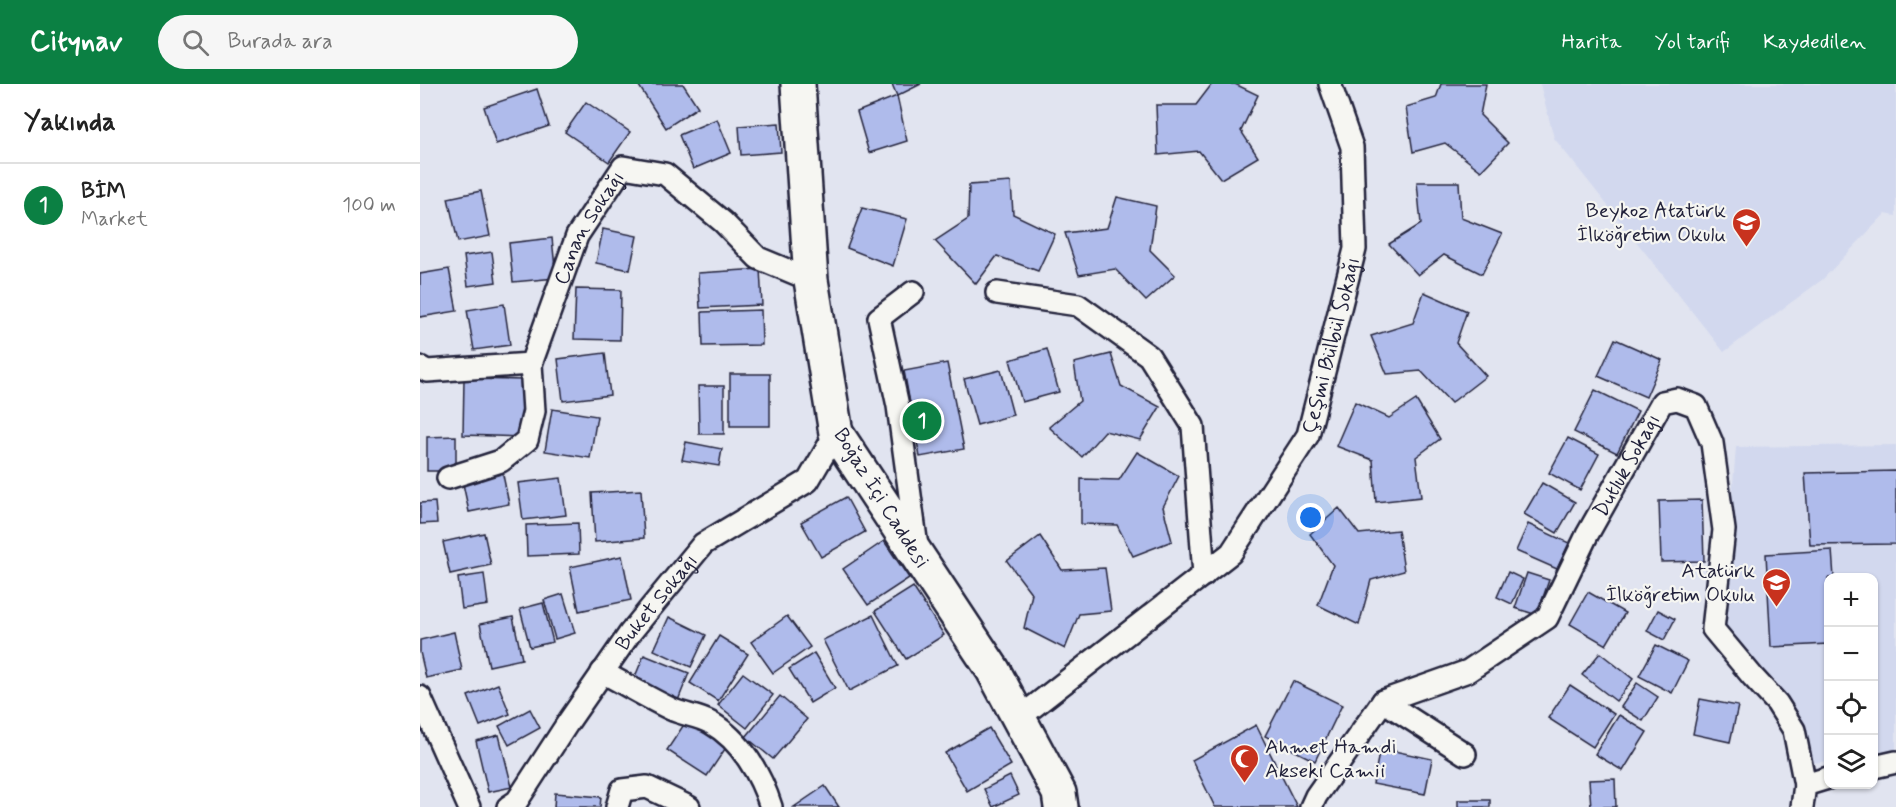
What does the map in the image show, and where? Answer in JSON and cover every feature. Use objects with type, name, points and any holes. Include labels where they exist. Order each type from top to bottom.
[{"type":"main road","name":"Boğaz İçi Caddesi","points":[[798,84],[811,280],[836,433],[993,670],[1065,802]]},
{"type":"street","name":"Çeşmi Bülbül Sokağı","points":[[1019,718],[1231,553],[1308,435],[1354,249],[1352,147],[1330,84]]},
{"type":"street","name":"Canan Sokağı","points":[[531,364],[577,236],[623,167],[665,174],[723,222],[758,258],[811,280]]},
{"type":"street","points":[[913,292],[879,318],[898,406],[918,557]]},
{"type":"street","points":[[997,293],[1078,305],[1149,356],[1193,426],[1204,574]]},
{"type":"street","points":[[420,367],[427,371],[531,364],[534,411],[527,440],[501,461],[448,478]]},
{"type":"street","name":"Dutluk Sokağı","points":[[1383,701],[1468,671],[1547,618],[1587,535],[1662,402],[1677,399],[1696,406],[1712,443],[1724,530],[1713,629],[1777,703],[1794,730],[1805,785]]},
{"type":"street","name":"Buket Sokağı","points":[[508,807],[517,801],[630,633],[703,544],[808,481],[836,433]]},
{"type":"street","points":[[602,672],[673,710],[710,722],[729,737],[744,753],[765,786],[771,807]]},
{"type":"street","points":[[420,696],[469,807]]},
{"type":"street","points":[[1311,807],[1316,796],[1383,701],[1465,754]]},
{"type":"street","points":[[1878,766],[1896,762]]},
{"type":"street","points":[[1802,807],[1805,785],[1824,779]]},
{"type":"street","points":[[617,807],[622,790],[647,787],[689,807]]},
{"type":"shaded area","name":"Beykoz Atatürk İlköğretim Okulu","points":[[1540,84],[1896,84],[1896,216],[1885,214],[1823,279],[1724,352],[1554,138]]},
{"type":"shaded area","name":"Atatürk İlköğretim Okulu","points":[[1896,445],[1896,751],[1878,753],[1878,573],[1824,573],[1824,762],[1812,763],[1777,683],[1721,638],[1736,447]]},
{"type":"building","points":[[642,84],[683,84],[698,107],[666,128],[639,86]]},
{"type":"building","points":[[892,84],[921,84],[897,96]]},
{"type":"building","points":[[1212,84],[1235,84],[1258,95],[1241,131],[1258,157],[1221,179],[1199,151],[1158,155],[1156,105],[1196,105]]},
{"type":"building","points":[[1441,84],[1486,84],[1480,115],[1508,143],[1481,171],[1445,143],[1413,152],[1406,107],[1436,98]]},
{"type":"building","points":[[537,89],[549,126],[496,144],[484,107]]},
{"type":"building","points":[[897,96],[907,141],[869,153],[857,112]]},
{"type":"building","points":[[586,102],[630,132],[609,162],[565,132]]},
{"type":"building","points":[[717,119],[731,153],[693,169],[679,135]]},
{"type":"building","points":[[779,123],[781,152],[741,155],[739,126]]},
{"type":"building","points":[[1011,182],[1013,214],[1055,234],[1038,271],[997,256],[976,284],[935,241],[968,219],[969,185]]},
{"type":"building","points":[[1417,182],[1459,182],[1461,218],[1502,234],[1482,274],[1444,255],[1418,275],[1389,244],[1421,224]]},
{"type":"building","points":[[481,191],[490,236],[458,242],[448,198]]},
{"type":"building","points":[[1117,197],[1156,206],[1150,250],[1175,275],[1146,301],[1115,269],[1079,275],[1065,233],[1107,228]]},
{"type":"building","points":[[862,208],[907,219],[893,266],[847,248]]},
{"type":"building","points":[[603,229],[637,236],[630,270],[596,263]]},
{"type":"building","points":[[552,238],[556,278],[513,282],[509,243]]},
{"type":"building","points":[[492,252],[496,282],[468,286],[464,256]]},
{"type":"building","points":[[449,269],[457,311],[420,317],[420,274]]},
{"type":"building","points":[[760,269],[762,305],[700,308],[698,273]]},
{"type":"building","points":[[576,289],[621,290],[620,340],[574,339]]},
{"type":"building","points":[[1424,292],[1467,311],[1456,343],[1486,376],[1451,403],[1421,371],[1387,374],[1371,336],[1413,323]]},
{"type":"building","points":[[504,304],[510,345],[474,350],[467,310]]},
{"type":"building","points":[[761,310],[762,345],[703,346],[702,312]]},
{"type":"building","points":[[1615,339],[1662,360],[1646,397],[1598,376]]},
{"type":"building","points":[[1047,349],[1059,392],[1022,402],[1010,360]]},
{"type":"building","points":[[605,353],[610,395],[563,401],[558,359]]},
{"type":"building","points":[[1111,354],[1121,386],[1160,407],[1140,440],[1105,431],[1082,457],[1049,427],[1080,401],[1074,363]]},
{"type":"building","points":[[947,363],[964,449],[920,457],[904,371]]},
{"type":"building","points":[[1001,370],[1013,415],[977,425],[964,379]]},
{"type":"building","points":[[730,374],[770,374],[770,426],[730,426]]},
{"type":"building","points":[[464,379],[524,380],[523,437],[463,435]]},
{"type":"building","points":[[698,386],[724,386],[724,434],[699,434]]},
{"type":"building","points":[[1595,390],[1638,411],[1617,453],[1574,432]]},
{"type":"building","points":[[1416,400],[1440,439],[1416,457],[1421,497],[1376,502],[1373,460],[1336,446],[1355,402],[1389,418]]},
{"type":"building","points":[[552,409],[597,416],[590,458],[545,451]]},
{"type":"building","points":[[456,436],[456,471],[427,471],[427,437]]},
{"type":"building","points":[[1568,438],[1599,454],[1580,490],[1549,473]]},
{"type":"building","points":[[686,442],[722,449],[719,466],[682,460]]},
{"type":"building","points":[[1137,452],[1179,476],[1163,507],[1172,541],[1133,556],[1117,525],[1081,524],[1081,479],[1119,480]]},
{"type":"building","points":[[502,470],[509,504],[469,512],[462,479]]},
{"type":"building","points":[[1896,471],[1896,544],[1810,545],[1805,473]]},
{"type":"building","points":[[561,478],[566,515],[523,520],[518,483]]},
{"type":"building","points":[[1542,483],[1575,502],[1557,533],[1524,514]]},
{"type":"building","points":[[641,490],[644,538],[595,542],[592,493]]},
{"type":"building","points":[[846,497],[865,532],[821,557],[801,522]]},
{"type":"building","points":[[1702,500],[1704,561],[1661,562],[1659,501]]},
{"type":"building","points":[[435,502],[437,523],[420,524],[420,503]]},
{"type":"building","points":[[1339,508],[1359,534],[1398,530],[1404,571],[1371,580],[1359,625],[1318,605],[1333,565],[1310,534]]},
{"type":"building","points":[[578,523],[579,554],[527,556],[526,525]]},
{"type":"building","points":[[1528,524],[1569,543],[1557,569],[1516,551]]},
{"type":"building","points":[[484,533],[491,565],[450,574],[443,542]]},
{"type":"building","points":[[1040,536],[1062,570],[1105,568],[1111,611],[1079,614],[1065,649],[1024,628],[1032,594],[1007,561]]},
{"type":"building","points":[[884,541],[909,578],[868,605],[843,569]]},
{"type":"building","points":[[1832,550],[1834,573],[1824,573],[1824,644],[1771,647],[1766,554]]},
{"type":"building","points":[[622,556],[631,600],[579,611],[570,567]]},
{"type":"building","points":[[1508,572],[1523,579],[1512,604],[1497,597]]},
{"type":"building","points":[[1527,573],[1549,580],[1537,615],[1515,608]]},
{"type":"building","points":[[484,574],[488,605],[462,609],[458,578]]},
{"type":"building","points":[[913,587],[944,635],[906,659],[875,611]]},
{"type":"building","points":[[1588,592],[1625,613],[1606,645],[1570,624]]},
{"type":"building","points":[[563,594],[575,633],[555,639],[544,600]]},
{"type":"building","points":[[543,603],[553,642],[530,647],[520,609]]},
{"type":"building","points":[[1658,610],[1675,619],[1664,640],[1647,631]]},
{"type":"building","points":[[873,615],[898,666],[849,691],[823,640]]},
{"type":"building","points":[[787,616],[810,647],[773,673],[751,642]]},
{"type":"building","points":[[513,617],[522,659],[489,666],[480,624]]},
{"type":"building","points":[[669,617],[706,635],[691,667],[654,650]]},
{"type":"building","points":[[454,632],[462,670],[426,678],[420,652],[420,640]]},
{"type":"building","points":[[719,636],[748,654],[718,701],[690,683]]},
{"type":"building","points":[[1656,645],[1688,661],[1672,693],[1639,676]]},
{"type":"building","points":[[814,653],[835,688],[810,703],[789,669]]},
{"type":"building","points":[[1600,653],[1633,679],[1616,701],[1582,675]]},
{"type":"building","points":[[644,655],[689,673],[677,703],[632,684]]},
{"type":"building","points":[[743,673],[773,695],[747,728],[718,705]]},
{"type":"building","points":[[1293,681],[1342,705],[1315,761],[1265,736]]},
{"type":"building","points":[[1637,683],[1658,697],[1643,721],[1621,707]]},
{"type":"building","points":[[498,684],[510,714],[480,726],[468,696]]},
{"type":"building","points":[[1570,685],[1614,714],[1593,747],[1548,718]]},
{"type":"building","points":[[780,696],[807,719],[773,759],[746,737]]},
{"type":"building","points":[[1700,699],[1738,706],[1730,742],[1693,734]]},
{"type":"building","points":[[530,709],[540,728],[509,745],[499,726]]},
{"type":"building","points":[[1619,715],[1647,732],[1623,771],[1595,754]]},
{"type":"building","points":[[687,720],[727,746],[707,776],[667,750]]},
{"type":"building","name":"Ahmet Hamdi Akseki Camii","points":[[1256,725],[1297,807],[1215,807],[1192,760]]},
{"type":"building","points":[[989,728],[1011,765],[967,791],[945,753]]},
{"type":"building","points":[[499,735],[512,787],[488,792],[476,741]]},
{"type":"building","points":[[1380,748],[1432,759],[1425,794],[1373,784]]},
{"type":"building","points":[[1010,776],[1019,795],[993,807],[984,789]]},
{"type":"building","points":[[1615,779],[1616,807],[1591,807],[1589,780]]},
{"type":"building","points":[[825,786],[839,807],[794,807]]},
{"type":"building","points":[[555,793],[601,797],[600,807],[554,807]]},
{"type":"building","points":[[1458,800],[1490,800],[1490,807],[1458,807]]},
{"type":"place","name":"Beykoz Atatürk İlköğretim Okulu","points":[[1747,248]]},
{"type":"place","name":"BİM","points":[[922,421]]},
{"type":"place","name":"Atatürk İlköğretim Okulu","points":[[1776,608]]},
{"type":"place","name":"Ahmet Hamdi Akseki Camii","points":[[1244,784]]}]
